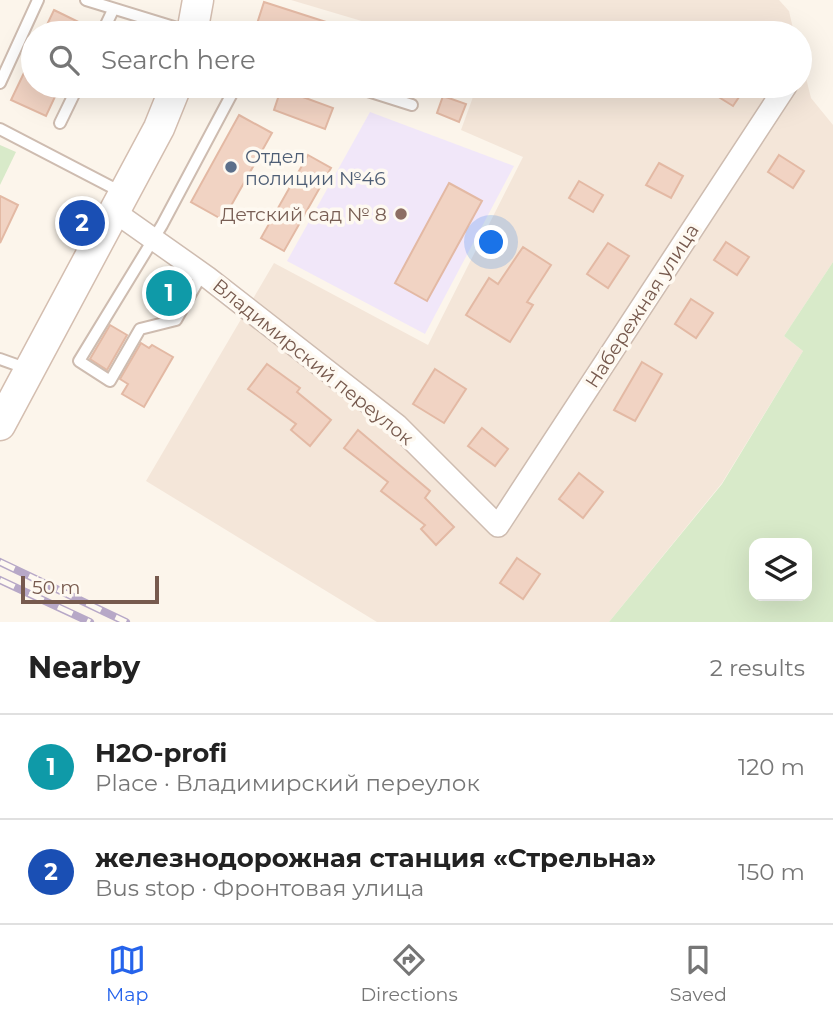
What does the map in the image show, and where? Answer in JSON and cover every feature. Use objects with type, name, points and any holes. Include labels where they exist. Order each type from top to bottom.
[{"type":"main road","points":[[195,21],[198,0]]},
{"type":"main road","points":[[0,425],[120,203],[159,128],[171,98]]},
{"type":"street","name":"Набережная улица","points":[[499,526],[778,98]]},
{"type":"street","name":"Владимирский переулок","points":[[120,203],[153,237],[397,425],[499,526]]},
{"type":"lane","points":[[27,21],[38,0]]},
{"type":"lane","points":[[86,0],[151,21]]},
{"type":"lane","points":[[108,21],[113,10]]},
{"type":"lane","points":[[0,83],[4,66],[21,33]]},
{"type":"lane","points":[[60,123],[72,98]]},
{"type":"lane","points":[[202,274],[176,320],[140,329],[110,381],[79,361],[153,237],[229,98]]},
{"type":"lane","points":[[390,98],[412,105]]},
{"type":"lane","points":[[0,129],[120,203]]},
{"type":"lane","points":[[0,359],[30,370]]},
{"type":"shaded area","points":[[291,0],[779,0],[789,11],[791,21],[362,21]]},
{"type":"shaded area","points":[[473,98],[811,98],[833,125],[833,262],[784,336],[803,351],[722,483],[609,622],[377,622],[146,481],[274,263],[428,345],[523,157],[461,130]]},
{"type":"shaded area","name":"Детский сад № 8","points":[[370,112],[514,166],[425,334],[287,261]]},
{"type":"green space","points":[[0,145],[16,152],[0,185]]},
{"type":"green space","points":[[833,262],[833,622],[609,622],[722,484],[803,351],[784,336]]},
{"type":"building","points":[[264,2],[323,21],[258,21]]},
{"type":"building","points":[[54,10],[77,21],[49,21]]},
{"type":"building","points":[[21,79],[21,98],[54,98],[46,116],[11,100]]},
{"type":"building","points":[[278,98],[306,98],[333,108],[325,129],[274,110]]},
{"type":"building","points":[[442,98],[466,104],[459,122],[437,113]]},
{"type":"building","points":[[720,98],[738,98],[733,106]]},
{"type":"building","name":"Отдел полиции №46","points":[[239,115],[272,133],[223,220],[191,202]]},
{"type":"building","points":[[308,155],[331,168],[284,251],[261,238]]},
{"type":"building","points":[[779,155],[804,171],[793,188],[768,172]]},
{"type":"building","points":[[659,163],[683,176],[671,198],[646,185]]},
{"type":"building","points":[[579,181],[603,195],[593,212],[569,198]]},
{"type":"building","points":[[449,183],[482,201],[427,301],[395,283]]},
{"type":"building","points":[[0,196],[18,205],[0,243]]},
{"type":"building","points":[[726,242],[749,257],[737,275],[714,260]]},
{"type":"building","points":[[608,243],[629,256],[608,288],[587,274]]},
{"type":"building","points":[[523,247],[551,265],[527,302],[533,305],[510,342],[466,315],[489,278],[498,284]]},
{"type":"building","points":[[161,277],[183,291],[174,307],[151,292]]},
{"type":"building","points":[[691,299],[713,313],[696,338],[675,324]]},
{"type":"building","points":[[110,325],[127,335],[107,370],[90,359]]},
{"type":"building","points":[[141,343],[149,348],[152,345],[173,357],[144,407],[122,394],[128,384],[120,379]]},
{"type":"building","points":[[642,362],[662,374],[635,421],[614,410]]},
{"type":"building","points":[[267,364],[300,388],[297,392],[331,420],[310,446],[291,430],[296,424],[248,389]]},
{"type":"building","points":[[435,369],[466,389],[444,423],[413,404]]},
{"type":"building","points":[[482,428],[508,449],[495,466],[468,446]]},
{"type":"building","points":[[358,430],[430,491],[425,498],[454,527],[436,545],[421,529],[425,525],[381,491],[388,482],[344,448]]},
{"type":"building","points":[[579,473],[603,492],[583,518],[559,499]]},
{"type":"building","points":[[517,558],[540,574],[523,599],[500,583]]},
{"type":"railway","points":[[0,562],[126,622]]},
{"type":"railway","points":[[0,580],[90,622]]},
{"type":"place","name":"Отдел полиции №46","points":[[231,167]]},
{"type":"place","name":"Детский сад № 8","points":[[401,214]]},
{"type":"place","name":"железнодорожная станция «Стрельна»","points":[[82,223]]},
{"type":"place","name":"H2O-profi","points":[[169,293]]}]
